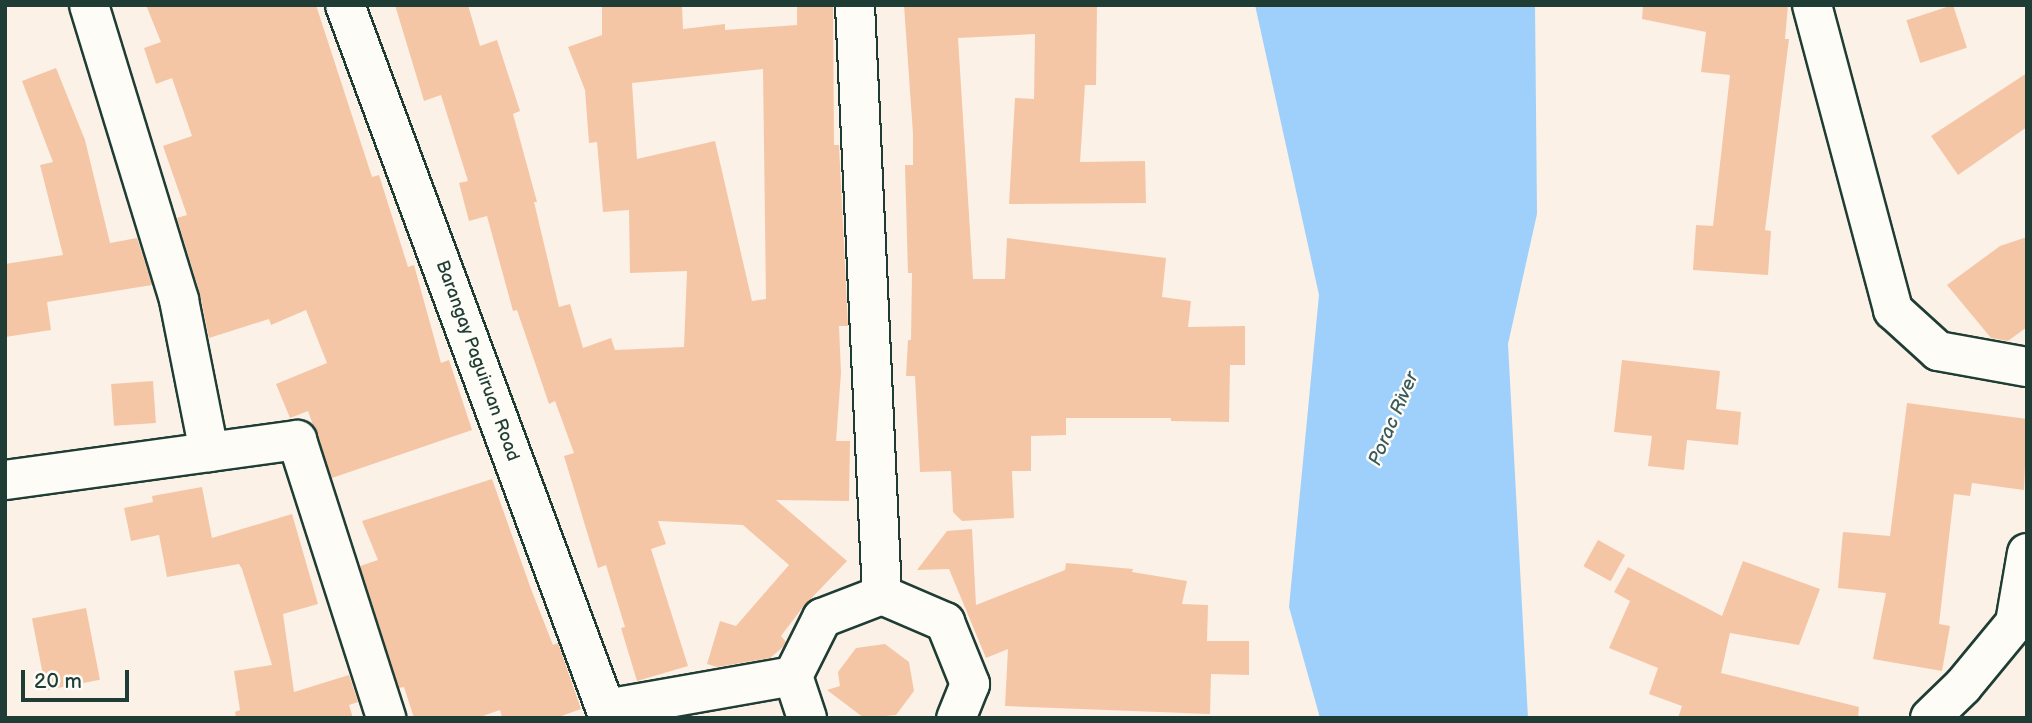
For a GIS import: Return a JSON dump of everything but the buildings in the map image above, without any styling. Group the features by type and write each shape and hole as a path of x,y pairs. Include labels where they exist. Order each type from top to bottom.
{"street":[{"path":"89,5 179,300 209,452"},
{"name":"Barangay Paguiruan Road","path":"345,5 608,713"},
{"path":"855,5 882,596"},
{"path":"1812,5 1893,310 1938,351 2027,367"},
{"path":"5,480 297,440 386,718"},
{"path":"1930,718 1964,686 2014,623 2027,552"},
{"path":"807,718 793,676 822,618 882,596 944,622 970,684 956,718"},
{"path":"608,713 793,676"}],"water":[{"name":"Porac River","path":"1255,5 1535,5 1537,214 1508,344 1528,718 1320,718 1289,607 1319,295"}]}
